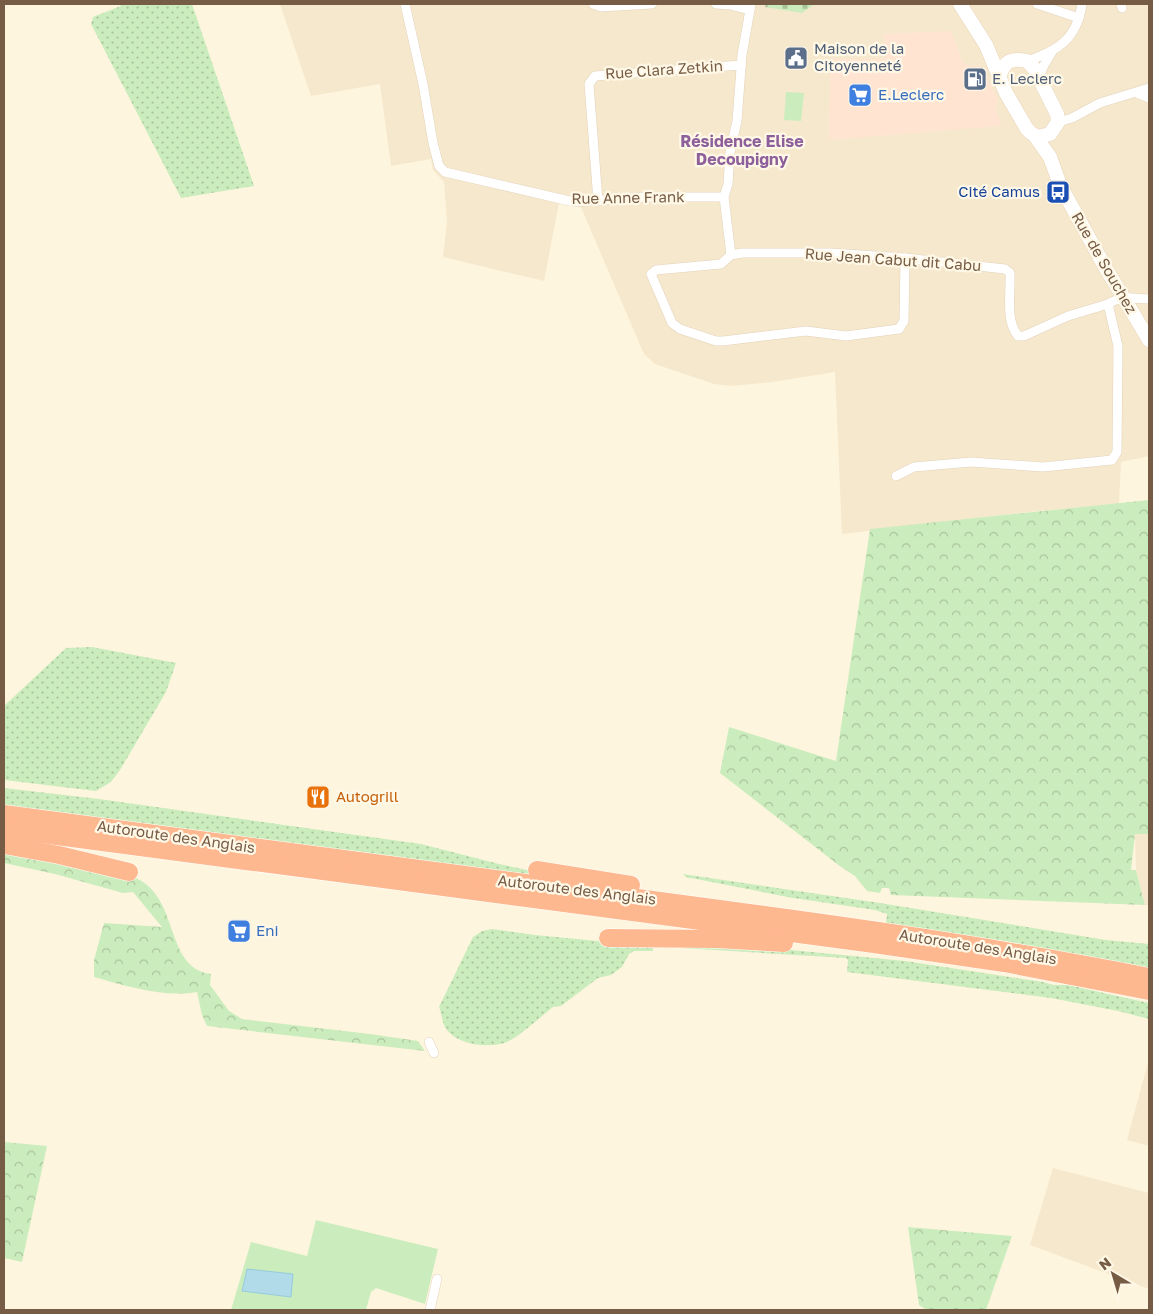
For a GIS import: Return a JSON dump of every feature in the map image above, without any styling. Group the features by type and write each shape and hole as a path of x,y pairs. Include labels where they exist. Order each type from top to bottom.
{"highway":[{"name":"Autoroute des Anglais","path":"4,814 750,913 1066,960 1149,977"},
{"name":"Autoroute des Anglais","path":"4,829 874,944 1049,971 1149,991"},
{"path":"4,845 59,855 129,872"},
{"path":"537,870 637,886 719,904 750,913"},
{"path":"608,938 753,941 818,945 923,958 948,956"}],"main road":[{"path":"960,4 986,46 1000,75"},
{"path":"986,46 1012,60 1027,62 1034,68 1057,114 1056,126 1042,137 1035,136"},
{"path":"1000,75 1003,67 1012,60"},
{"name":"Rue de Souchez","path":"1000,75 1006,92 1028,129 1050,157 1060,185 1105,267 1149,340"},
{"name":"Rue de Souchez","path":"1050,157 1056,126"}],"street":[{"name":"Rue Anne Frank","path":"405,4 423,84 433,143 439,166 446,172 574,202 646,197 724,197"},
{"path":"593,4 601,7 652,4"},
{"path":"716,4 750,7 745,28 736,128 731,146 728,184 724,197 731,255 721,264 656,270 651,274 672,323 680,328 716,341 806,331 846,336 899,329 904,321 905,258"},
{"path":"1037,4 1078,18"},
{"path":"1039,78 1044,64 1052,52 1071,34 1082,4"},
{"path":"1027,62 1052,52"},
{"name":"Rue Clara Zetkin","path":"598,201 589,84 595,76 741,65"},
{"path":"1056,126 1100,102 1137,93 1149,88"},
{"path":"1137,93 1149,98"},
{"name":"Rue Jean Cabut dit Cabu","path":"731,255 742,253 831,253 905,258 1005,269 1010,272 1011,317 1013,330 1018,336 1024,336 1068,316 1108,304"},
{"path":"896,476 914,467 971,462 1043,467 1112,460 1117,452 1118,346 1108,304 1118,298 1149,299"},
{"path":"429,1042 434,1053"},
{"path":"430,1310 437,1279"}],"shaded area":[{"path":"280,4 1149,4 1149,456 1121,462 1119,504 1038,511 842,534 835,372 732,386 714,384 655,364 644,354 580,205 559,203 544,281 443,257 447,222 444,182 433,170 431,159 391,166 380,84 311,96"},
{"path":"951,31 962,61 969,66 980,65 998,99 996,107 1001,126 829,140 830,59 886,59 884,34"},
{"path":"1135,834 1149,834 1149,905 1145,905 1136,870"},
{"path":"1149,1059 1149,1146 1127,1140"},
{"path":"1053,1168 1149,1193 1149,1289 1030,1245"}],"green space":[{"path":"120,4 192,4 254,186 181,198 91,24 93,17 121,6"},
{"path":"766,4 815,4 802,13 765,7"},
{"path":"786,92 804,93 801,121 784,120"},
{"path":"1149,500 1149,834 1135,834 1131,870 1136,870 1145,905 891,895 889,888 882,888 880,893 867,891 855,876 720,773 729,727 836,761 870,529"},
{"path":"92,647 176,663 166,692 120,770 111,782 96,791 4,780 4,706 66,648"},
{"path":"4,788 99,799 421,844 499,864 561,877 560,882 4,806"},
{"path":"4,851 128,875 145,884 157,896 177,944 185,958 195,968 211,974 210,985 229,1011 242,1019 418,1041 425,1051 207,1026 202,1015 197,992 158,992 94,977 94,960 104,923 162,927 133,892 123,893 55,874 4,863"},
{"path":"683,874 880,903 1106,940 1149,944 1149,969 1009,942 886,923 887,914 875,910 793,898 686,877"},
{"path":"492,929 608,942 737,945 905,961 1054,985 1068,985 1149,1003 1149,1019 1051,998 847,972 848,960 846,958 653,948 653,951 634,951 629,954 622,967 611,975 598,978 561,1006 553,1007 511,1040 491,1045 474,1044 458,1039 446,1029 439,1007 473,937 482,931"},
{"path":"4,1142 47,1146 22,1262 4,1258"},
{"path":"316,1220 438,1249 425,1304 376,1288 371,1292 366,1310 231,1310 251,1242 307,1256"},
{"path":"908,1227 1012,1236 986,1310 927,1310 919,1305"}],"water":[{"path":"247,1269 293,1274 291,1297 242,1291"}],"place":[{"name":"Maison de la Citoyenneté","path":"796,58"},
{"name":"E. Leclerc","path":"975,79"},
{"name":"E.Leclerc","path":"860,95"},
{"name":"Cité Camus","path":"1058,192"},
{"name":"Autogrill","path":"318,797"},
{"name":"Eni","path":"239,931"}],"district":[{"name":"Résidence Elise Decoupigny","path":"742,150"}]}
